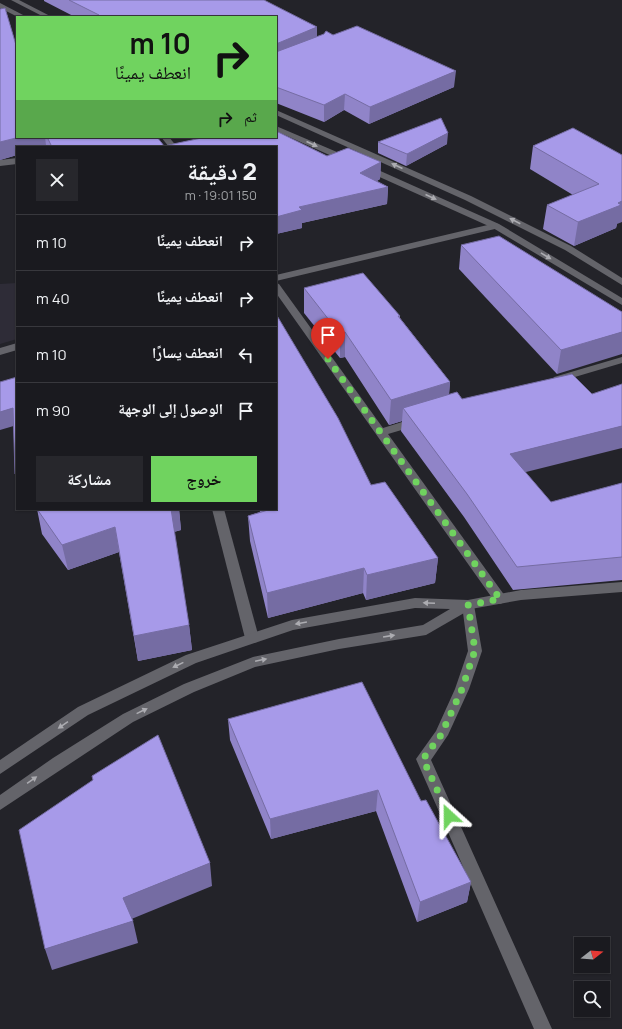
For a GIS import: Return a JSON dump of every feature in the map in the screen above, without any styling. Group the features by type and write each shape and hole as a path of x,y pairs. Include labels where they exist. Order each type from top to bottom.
{"street":[{"path":"14,0 46,16"},
{"path":"0,6 22,16"},
{"path":"277,112 468,198 568,248 622,282"},
{"path":"277,128 496,226 622,302"},
{"path":"166,138 172,146"},
{"path":"0,163 16,161"},
{"path":"277,278 496,226"},
{"path":"277,287 500,599"},
{"path":"0,352 16,346"},
{"path":"547,383 622,360"},
{"path":"381,432 426,419"},
{"path":"218,510 252,638"},
{"path":"0,768 83,711 191,659 292,625 415,603 468,605 521,595 622,587"},
{"path":"0,803 58,762 128,718 189,688 254,662 339,644 426,630 468,605"},
{"path":"468,605 475,650 462,689 441,735 423,759 543,1029"}],"shaded area":[{"path":"16,283 16,339 0,344 0,284"}],"building":[{"path":"69,0 264,0 317,27 277,44 277,16 96,16 99,15"},
{"path":"5,8 16,45 16,138 0,142 0,9"},
{"path":"357,26 456,71 370,107 345,94 324,105 277,87 277,52 324,34 326,31 333,35"},
{"path":"441,118 448,133 407,154 378,142"},
{"path":"573,128 622,155 622,201 618,203 621,205 578,222 547,205 599,184 533,146"},
{"path":"277,131 327,156 348,148 381,162 360,173 388,187 299,207 302,210 277,217 277,146 164,146 201,138 277,138"},
{"path":"48,138 158,138 164,146 52,146"},
{"path":"499,236 622,312 622,332 561,350 461,245"},
{"path":"363,273 400,316 398,316 450,382 391,400 345,332 340,334 304,288"},
{"path":"277,316 338,418 371,485 385,482 438,558 367,575 364,568 267,593 248,516 268,510 277,510"},
{"path":"572,374 592,394 622,384 622,426 510,454 551,502 622,483 622,557 517,567 467,494 403,408 457,392 462,399"},
{"path":"16,377 15,474 13,408 0,412 0,382"},
{"path":"38,510 171,510 189,625 134,636 115,527 62,545"},
{"path":"362,682 421,801 426,800 471,882 420,902 378,790 270,819 228,719"},
{"path":"158,735 210,863 123,898 133,921 45,949 19,830 93,780 92,776"}],"route":[{"path":"328,359 500,599 468,605 475,650 462,689 441,735 423,759 449,816"}]}
